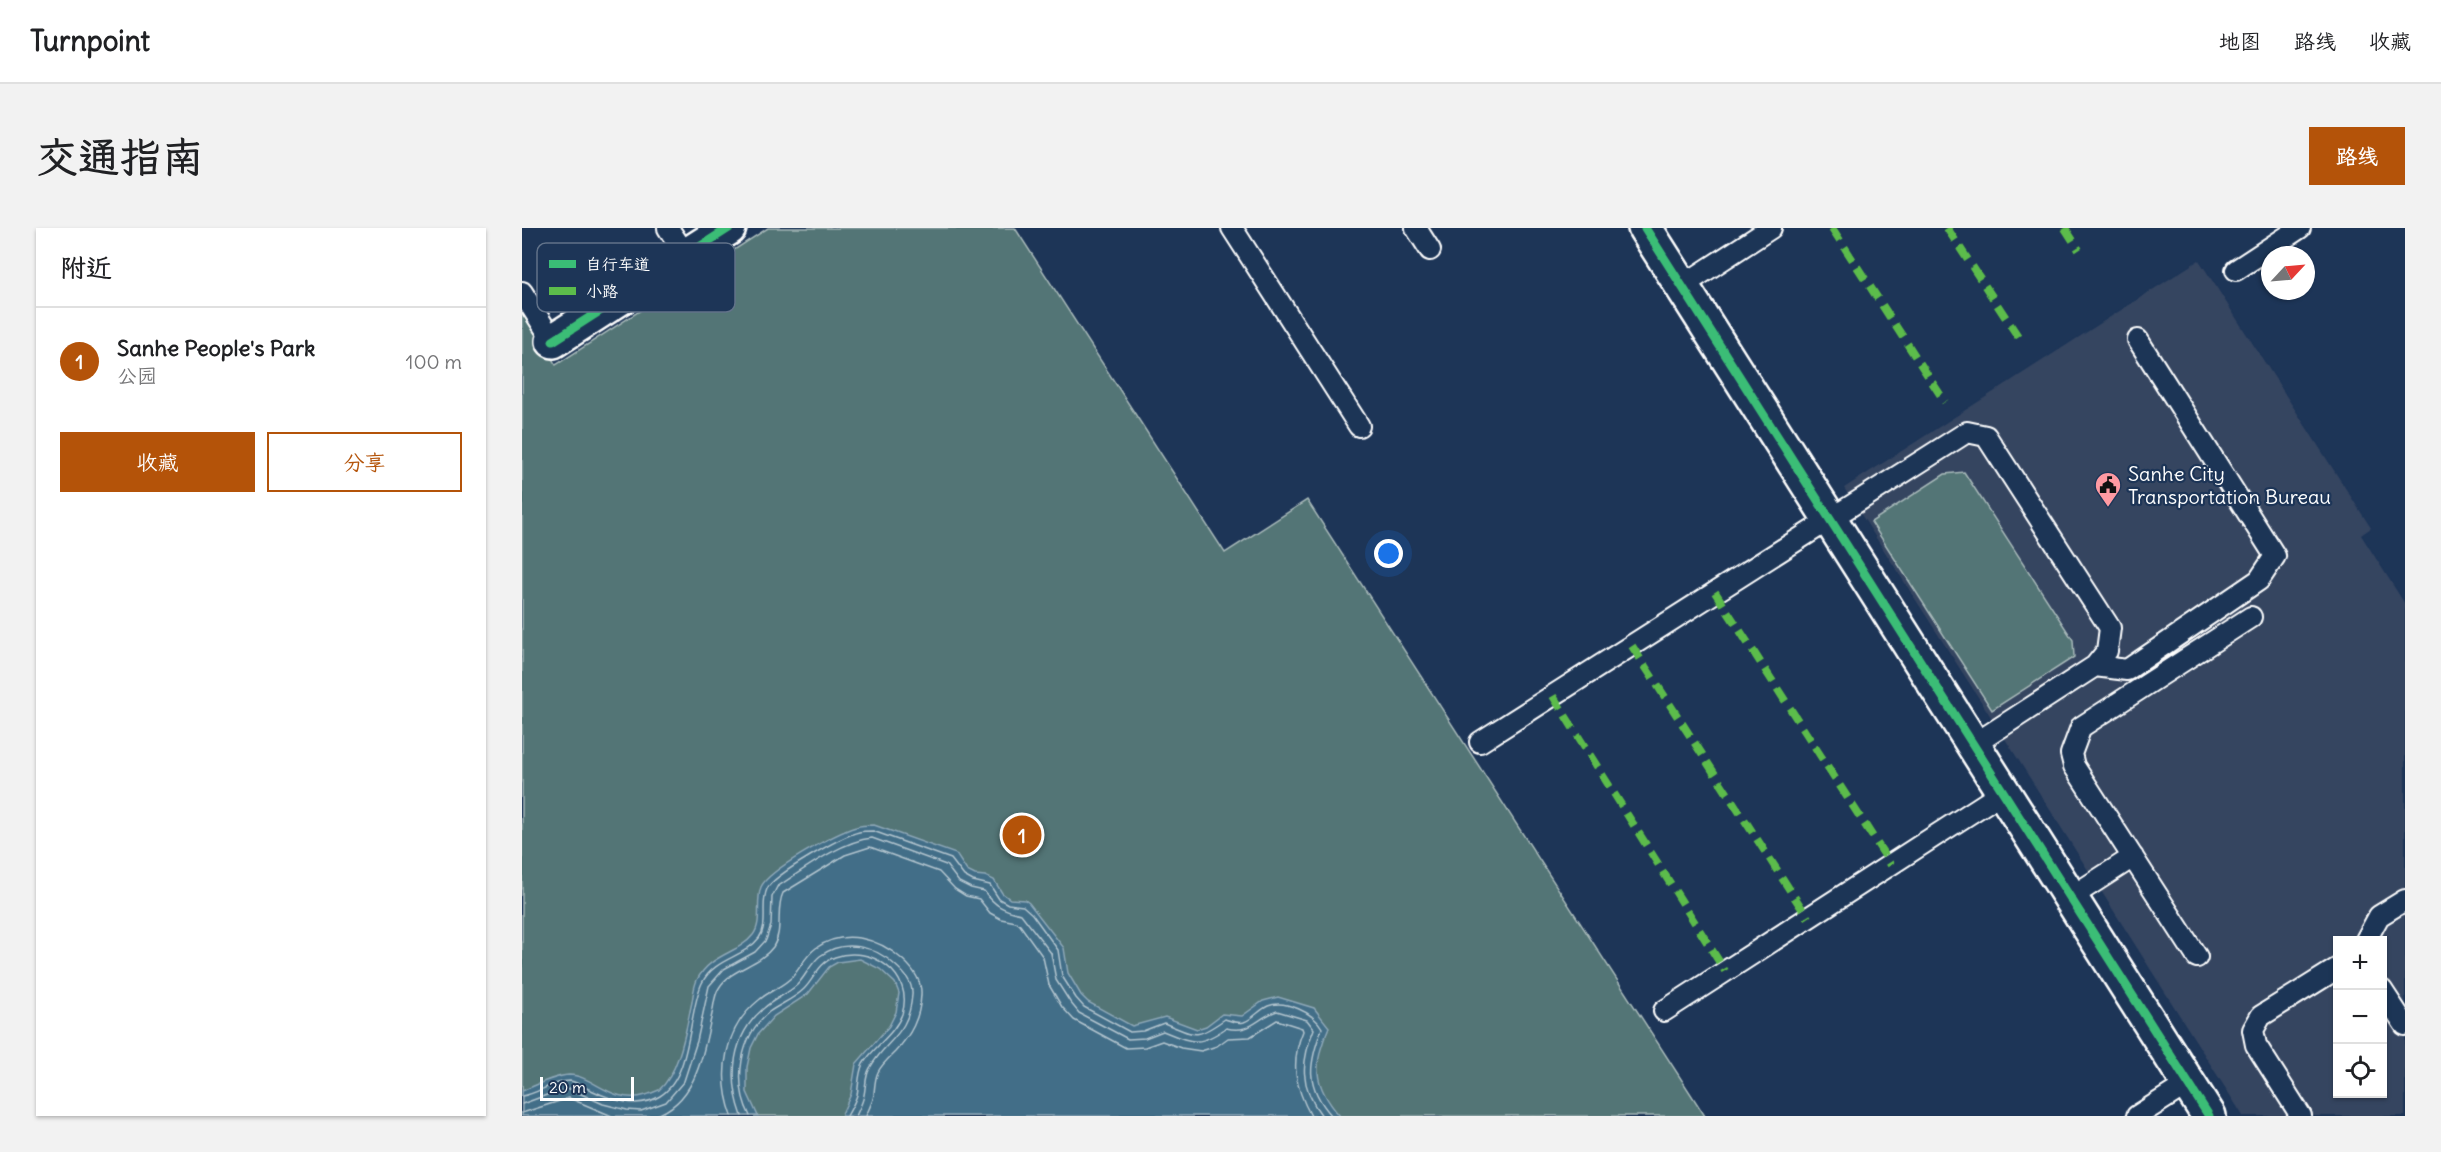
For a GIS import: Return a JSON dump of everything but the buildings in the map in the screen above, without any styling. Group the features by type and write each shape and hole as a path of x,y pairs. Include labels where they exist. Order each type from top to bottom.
{"street":[{"path":"705,243 729,228"},
{"path":"1645,228 2210,1116"},
{"path":"553,341 598,312"}],"lane":[{"path":"669,228 678,243"},
{"path":"1232,228 1359,426"},
{"path":"1416,228 1430,250"},
{"path":"1682,286 1771,228"},
{"path":"2236,270 2300,228"},
{"path":"522,292 553,341"},
{"path":"2095,666 2127,670 2259,579 2275,556 2138,340"},
{"path":"1480,742 1967,432 1986,436 2110,627 2107,651 2095,666 1973,745"},
{"path":"2198,957 2074,766 2071,754 2081,727 2251,618"},
{"path":"1664,1011 2003,792"},
{"path":"2071,897 2133,857"},
{"path":"2368,936 2379,916 2405,900"},
{"path":"2301,1116 2256,1045 2253,1030 2261,1016 2333,971"},
{"path":"2387,998 2405,1025"},
{"path":"2137,1116 2189,1083"}],"shaded area":[{"path":"2199,260 2371,528 2361,535 2405,604 2405,1116 2243,1116 1844,488"}],"green space":[{"path":"768,228 1015,228 1225,553 1307,500 1705,1116 522,1116 522,313 556,365 638,312 735,312 735,249"},
{"path":"1964,472 2073,640 2074,657 1992,710 1871,522 1945,474"}],"water":[{"path":"874,825 956,854 967,871 994,880 1002,893 1010,899 1025,900 1029,903 1064,948 1068,973 1081,995 1088,1002 1132,1026 1165,1017 1197,1029 1206,1026 1222,1014 1242,1016 1263,1001 1278,997 1314,1008 1329,1027 1318,1063 1320,1083 1324,1094 1340,1116 841,1116 851,1094 856,1064 889,1026 896,1012 899,993 895,983 880,969 860,959 838,962 829,967 808,994 774,1016 758,1034 751,1048 747,1067 747,1092 758,1116 522,1116 522,1091 563,1076 578,1076 623,1097 646,1095 659,1090 677,1061 697,980 710,964 740,946 753,935 758,924 759,893 766,880 789,862 834,837 858,826"}],"marked path":[{"path":"1832,228 1945,402"},
{"path":"1947,228 2021,341"},
{"path":"2065,228 2079,250"},
{"path":"1715,592 1891,865"},
{"path":"1632,646 1808,918"},
{"path":"1553,696 1725,971"}],"cycle path":[{"path":"706,243 729,228"},
{"path":"1645,228 2209,1116"},
{"path":"553,341 598,312"}],"place":[{"name":"Sanhe City Transportation Bureau","path":"2108,508"},
{"name":"Sanhe People's Park","path":"1022,835"}]}
